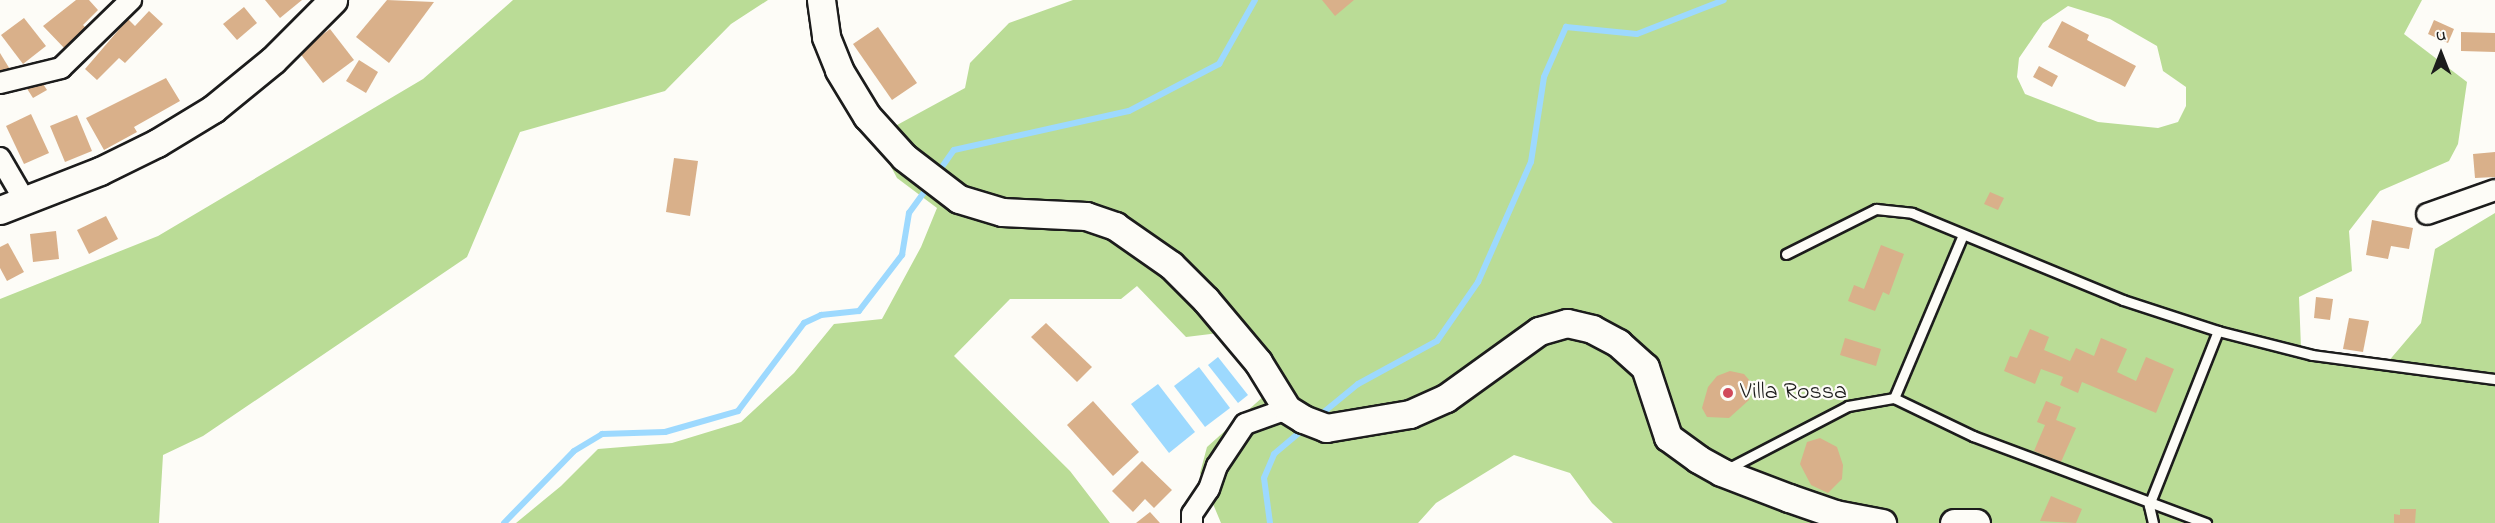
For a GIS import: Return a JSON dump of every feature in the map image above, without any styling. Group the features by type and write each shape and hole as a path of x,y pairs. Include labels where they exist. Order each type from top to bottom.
{"street":[{"path":"0,83 61,68 131,0"},
{"path":"0,158 12,205 157,143 213,109 273,60 333,0"},
{"path":"821,0 826,37 839,70 867,116 904,157 959,199 1002,212 1086,216 1115,226 1171,265 1206,300 1305,419"},
{"path":"2427,214 2495,190"},
{"path":"1192,523 1192,514 1209,489 1217,466 1245,424 1305,419 1370,424 1419,410 1446,398 1539,331 1567,323 1592,328 1618,343 1645,367 1668,437 1721,472 1835,514 1882,523"},
{"path":"1954,523 1976,523"}],"lane":[{"path":"1786,254 1876,209 1912,213 2123,300 2218,331 2312,355 2495,379"},
{"path":"1894,398 1963,235"},
{"path":"2153,523 2149,505 2218,331"},
{"path":"1721,472 1848,405 1894,398 1974,436 2149,505 2206,523"}],"green space":[{"path":"513,0 768,0 731,24 665,91 520,132 467,257 203,436 163,455 159,523 0,523 0,299 158,236 423,79"},
{"path":"1073,0 2422,0 2404,34 2467,82 2458,144 2449,161 2380,191 2349,231 2352,271 2299,297 2301,348 2387,363 2421,323 2435,249 2495,213 2495,523 1613,523 1592,503 1570,473 1514,455 1436,503 1418,523 1221,523 1200,473 1207,447 1265,395 1227,332 1186,337 1137,286 1121,299 1010,299 954,356 1070,471 1110,523 516,523 561,486 598,449 672,443 741,422 794,373 834,324 882,319 921,247 937,208 897,178 875,137 965,88 970,63 1009,23","holes":["2068,6 2110,19 2157,46 2163,71 2186,87 2186,106 2178,122 2158,128 2098,122 2025,94 2017,77 2019,58 2043,23"]}],"water":[{"path":"1218,357 1248,395 1238,403 1208,365"},
{"path":"1199,367 1230,408 1205,427 1174,386"},
{"path":"1158,384 1195,432 1169,453 1131,404"}],"building":[{"path":"76,0 89,0 98,10 83,25 89,31 67,51 43,26"},
{"path":"265,0 302,0 280,18"},
{"path":"387,0 434,2 389,63 356,37"},
{"path":"1322,0 1354,0 1335,16"},
{"path":"244,7 257,23 237,40 223,24"},
{"path":"149,11 163,24 125,63 119,58 97,80 85,69 128,19 135,26"},
{"path":"24,18 46,46 23,64 1,35"},
{"path":"2434,20 2454,29 2448,43 2428,34"},
{"path":"2062,21 2089,35 2087,40 2136,66 2125,87 2048,47"},
{"path":"878,27 917,83 892,100 853,44"},
{"path":"330,29 354,60 323,83 299,52"},
{"path":"2461,32 2495,33 2495,52 2461,51"},
{"path":"0,53 11,71 0,78"},
{"path":"359,60 378,72 366,93 346,81"},
{"path":"2039,66 2058,76 2052,87 2033,77"},
{"path":"38,76 47,90 33,98 24,84"},
{"path":"166,78 180,101 134,127 137,132 104,150 86,118"},
{"path":"31,114 49,153 24,164 6,126"},
{"path":"77,115 92,151 65,162 50,126"},
{"path":"2495,152 2495,177 2475,178 2473,154"},
{"path":"674,158 698,161 690,216 666,212"},
{"path":"1990,192 2004,198 1998,210 1984,204"},
{"path":"106,216 118,239 89,254 77,230"},
{"path":"2372,220 2413,228 2409,249 2391,246 2388,259 2366,255"},
{"path":"56,231 59,259 33,262 30,234"},
{"path":"8,243 24,272 7,281 0,268 0,247"},
{"path":"1881,245 1904,254 1889,295 1883,292 1875,311 1848,301 1854,285 1864,289"},
{"path":"2316,297 2333,299 2330,320 2314,318"},
{"path":"2349,318 2369,321 2363,352 2343,349"},
{"path":"1046,323 1092,367 1077,382 1031,337"},
{"path":"2030,329 2049,337 2044,350 2070,361 2076,348 2094,356 2101,338 2127,349 2117,372 2136,381 2146,357 2174,369 2156,413 2082,382 2078,393 2060,385 2063,377 2041,369 2035,384 2004,371 2010,356 2017,358"},
{"path":"1845,338 1881,349 1876,366 1840,355"},
{"path":"1730,371 1744,374 1750,381 1749,400 1729,418 1707,417 1702,408 1708,387 1717,376"},
{"path":"1093,401 1139,452 1113,476 1067,425"},
{"path":"2046,401 2061,407 2056,420 2076,428 2061,462 2034,451 2045,425 2037,422"},
{"path":"1820,438 1837,447 1843,465 1842,479 1828,493 1811,485 1800,464 1807,442"},
{"path":"1142,461 1172,490 1154,508 1145,499 1133,512 1112,491"},
{"path":"2051,496 2082,509 2076,523 2040,521"},
{"path":"2400,509 2416,509 2415,523 2394,523 2394,514 2400,515"},
{"path":"1150,512 1160,523 1136,523"}],"waterway":[{"path":"937,174 954,150 1129,111 1219,64 1255,0"},
{"path":"1319,416 1358,384 1437,341 1478,282 1531,162 1544,77 1566,27 1637,34 1724,0"},
{"path":"504,523 574,451 602,434 665,432 738,411 804,323 821,315 859,311 902,255 909,213 930,184"},
{"path":"1270,523 1264,478 1274,454 1306,427"}],"place":[{"name":"Villa Rossa","path":"1728,393"}]}
